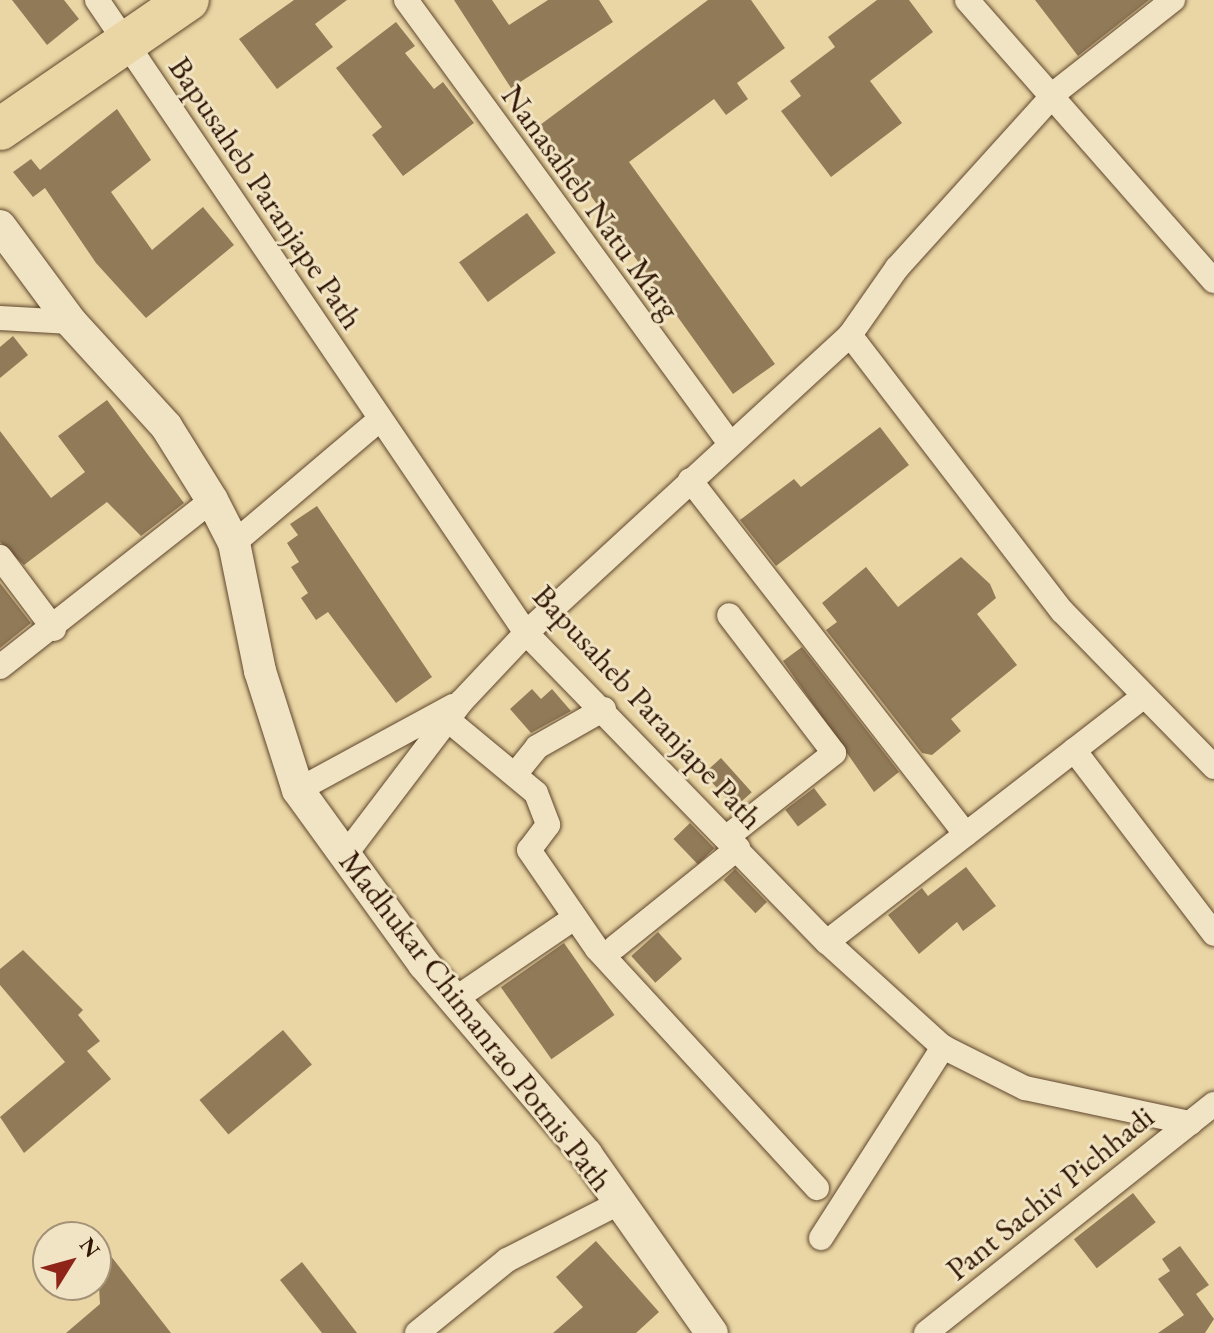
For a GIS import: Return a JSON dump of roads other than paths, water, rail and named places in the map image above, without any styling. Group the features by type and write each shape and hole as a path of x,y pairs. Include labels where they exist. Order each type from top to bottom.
{"highway":[{"path":"0,129 188,0"}],"street":[{"name":"Bapusaheb Paranjape Path","path":"97,0 526,633 604,709 827,942 943,1047 1025,1088 1190,1123"},
{"name":"Nanasaheb Natu Marg","path":"406,0 728,441"},
{"path":"967,0 1056,92 1214,281"},
{"path":"345,855 455,710 526,633 728,441 850,335 897,268 1056,92 1173,0"},
{"name":"Madhukar Chimanrao Potnis Path","path":"0,226 71,322 166,426 212,500 234,543 260,671 298,790 455,999 619,1203 712,1333"},
{"path":"0,318 71,322"},
{"path":"850,335 1062,611 1214,767"},
{"path":"234,543 380,419"},
{"path":"690,480 966,834"},
{"path":"0,667 54,629 212,500"},
{"path":"0,557 54,629"},
{"path":"615,947 834,753 729,615"},
{"path":"827,942 1143,697"},
{"path":"517,772 537,747 604,709"},
{"path":"298,790 455,710"},
{"path":"455,710 517,772 549,815 529,850 574,918 652,1014 817,1188"},
{"path":"1074,750 1214,934"},
{"path":"455,999 574,918"},
{"path":"821,1238 943,1047"},
{"name":"Pant Sachiv Pichhadi","path":"926,1333 1214,1104"},
{"path":"417,1333 507,1260 619,1203"}]}
